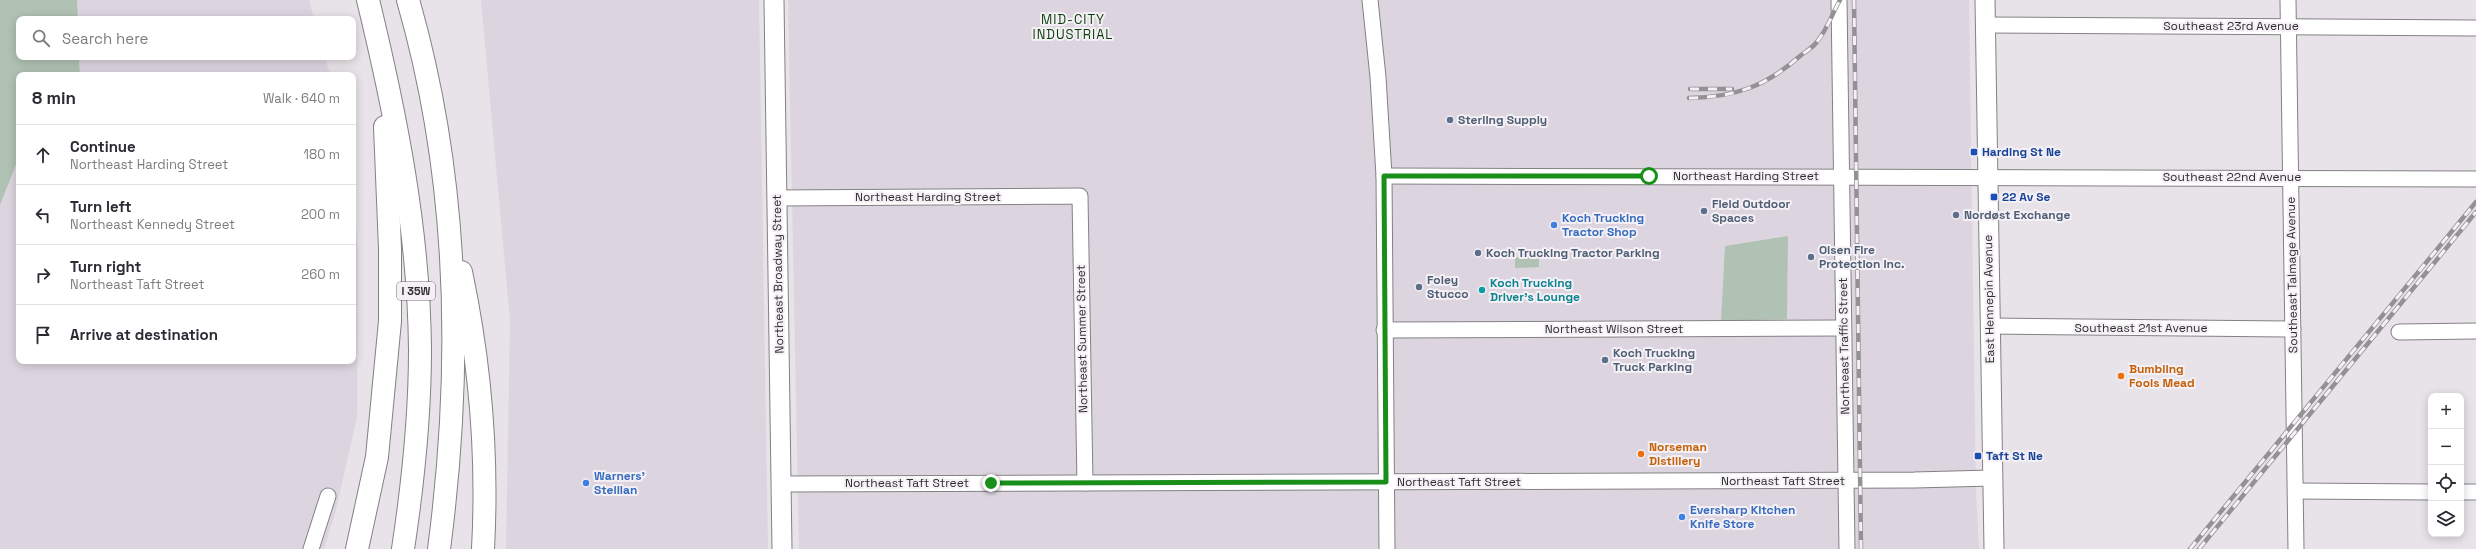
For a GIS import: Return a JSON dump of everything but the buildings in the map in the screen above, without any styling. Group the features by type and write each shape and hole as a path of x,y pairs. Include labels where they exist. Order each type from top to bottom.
{"highway":[{"name":"I 35W","path":"368,0 377,36 407,187 413,239 419,341 418,423 412,490 403,549"},
{"name":"I 35W","path":"408,0 431,100 448,212 453,334 453,410 447,486 439,549"},
{"path":"357,549 377,457 390,321 388,179 377,36"},
{"path":"448,212 472,322 481,410 486,506 483,549"}],"main road":[{"name":"Northeast Broadway Street","path":"774,0 782,549"},
{"name":"East Hennepin Avenue","path":"1985,0 1994,549"}],"street":[{"path":"1370,0 1378,84 1384,176 1384,330 1387,549"},
{"name":"Northeast Traffic Street","path":"1839,0 1846,549"},
{"name":"Southeast Talmage Avenue","path":"2288,0 2296,549"},
{"name":"Southeast 23rd Avenue","path":"1985,25 2476,28"},
{"name":"Northeast Harding Street","path":"1384,176 1987,176"},
{"name":"Southeast 22nd Avenue","path":"1987,176 2476,179"},
{"name":"Northeast Harding Street","path":"776,198 1080,196"},
{"name":"Northeast Summer Street","path":"1080,196 1085,483"},
{"name":"Southeast 21st Avenue","path":"1990,326 2293,329"},
{"name":"Northeast Wilson Street","path":"1384,330 1843,328"},
{"path":"2399,332 2476,331"},
{"name":"Northeast Taft Street","path":"781,484 1846,480 1992,478"},
{"path":"2296,491 2428,492"},
{"path":"2464,492 2476,492"},
{"path":"311,549 328,496"}],"shaded area":[{"path":"77,0 309,0 313,16 78,16"},
{"path":"481,0 759,0 768,549 506,549 510,321"},
{"path":"788,0 1969,0 1976,493 1979,549 799,549"},
{"path":"79,60 326,60 329,72 80,72"},
{"path":"16,165 16,364 356,364 356,229 358,256 357,417 335,514 324,549 0,549 0,205"}],"green space":[{"path":"0,0 77,0 78,16 16,16 16,60 79,60 80,72 16,72 16,165 0,205"},
{"path":"1788,236 1787,319 1721,321 1725,246"},
{"path":"1515,257 1539,257 1539,267 1515,268"}],"railway":[{"path":"1689,98 1706,97 1735,92 1762,83 1774,76 1816,43 1840,0"},
{"path":"1854,0 1861,549"},
{"path":"1690,89 1732,89"},
{"path":"2190,549 2476,202"},
{"path":"2199,549 2476,212"}],"place":[{"name":"Sterling Supply","path":"1450,120"},
{"name":"Harding St Ne","path":"1974,152"},
{"name":"22 Av Se","path":"1994,197"},
{"name":"Field Outdoor Spaces","path":"1704,211"},
{"name":"Nordøst Exchange","path":"1956,215"},
{"name":"Koch Trucking Tractor Shop","path":"1554,225"},
{"name":"Koch Trucking Tractor Parking","path":"1478,253"},
{"name":"Olsen Fire Protection Inc.","path":"1811,257"},
{"name":"Foley Stucco","path":"1419,287"},
{"name":"Koch Trucking Driver's Lounge","path":"1482,290"},
{"name":"Koch Trucking Truck Parking","path":"1605,360"},
{"name":"Bumbling Fools Mead","path":"2121,376"},
{"name":"Norseman Distillery","path":"1641,454"},
{"name":"Taft St Ne","path":"1978,456"},
{"name":"Warners' Stellian","path":"586,483"},
{"name":"Eversharp Kitchen Knife Store","path":"1682,517"}],"district":[{"name":"MID-CITY INDUSTRIAL","path":"1073,26"}],"route":[{"path":"991,483 1386,482 1383,227 1384,176 1649,176"}]}
